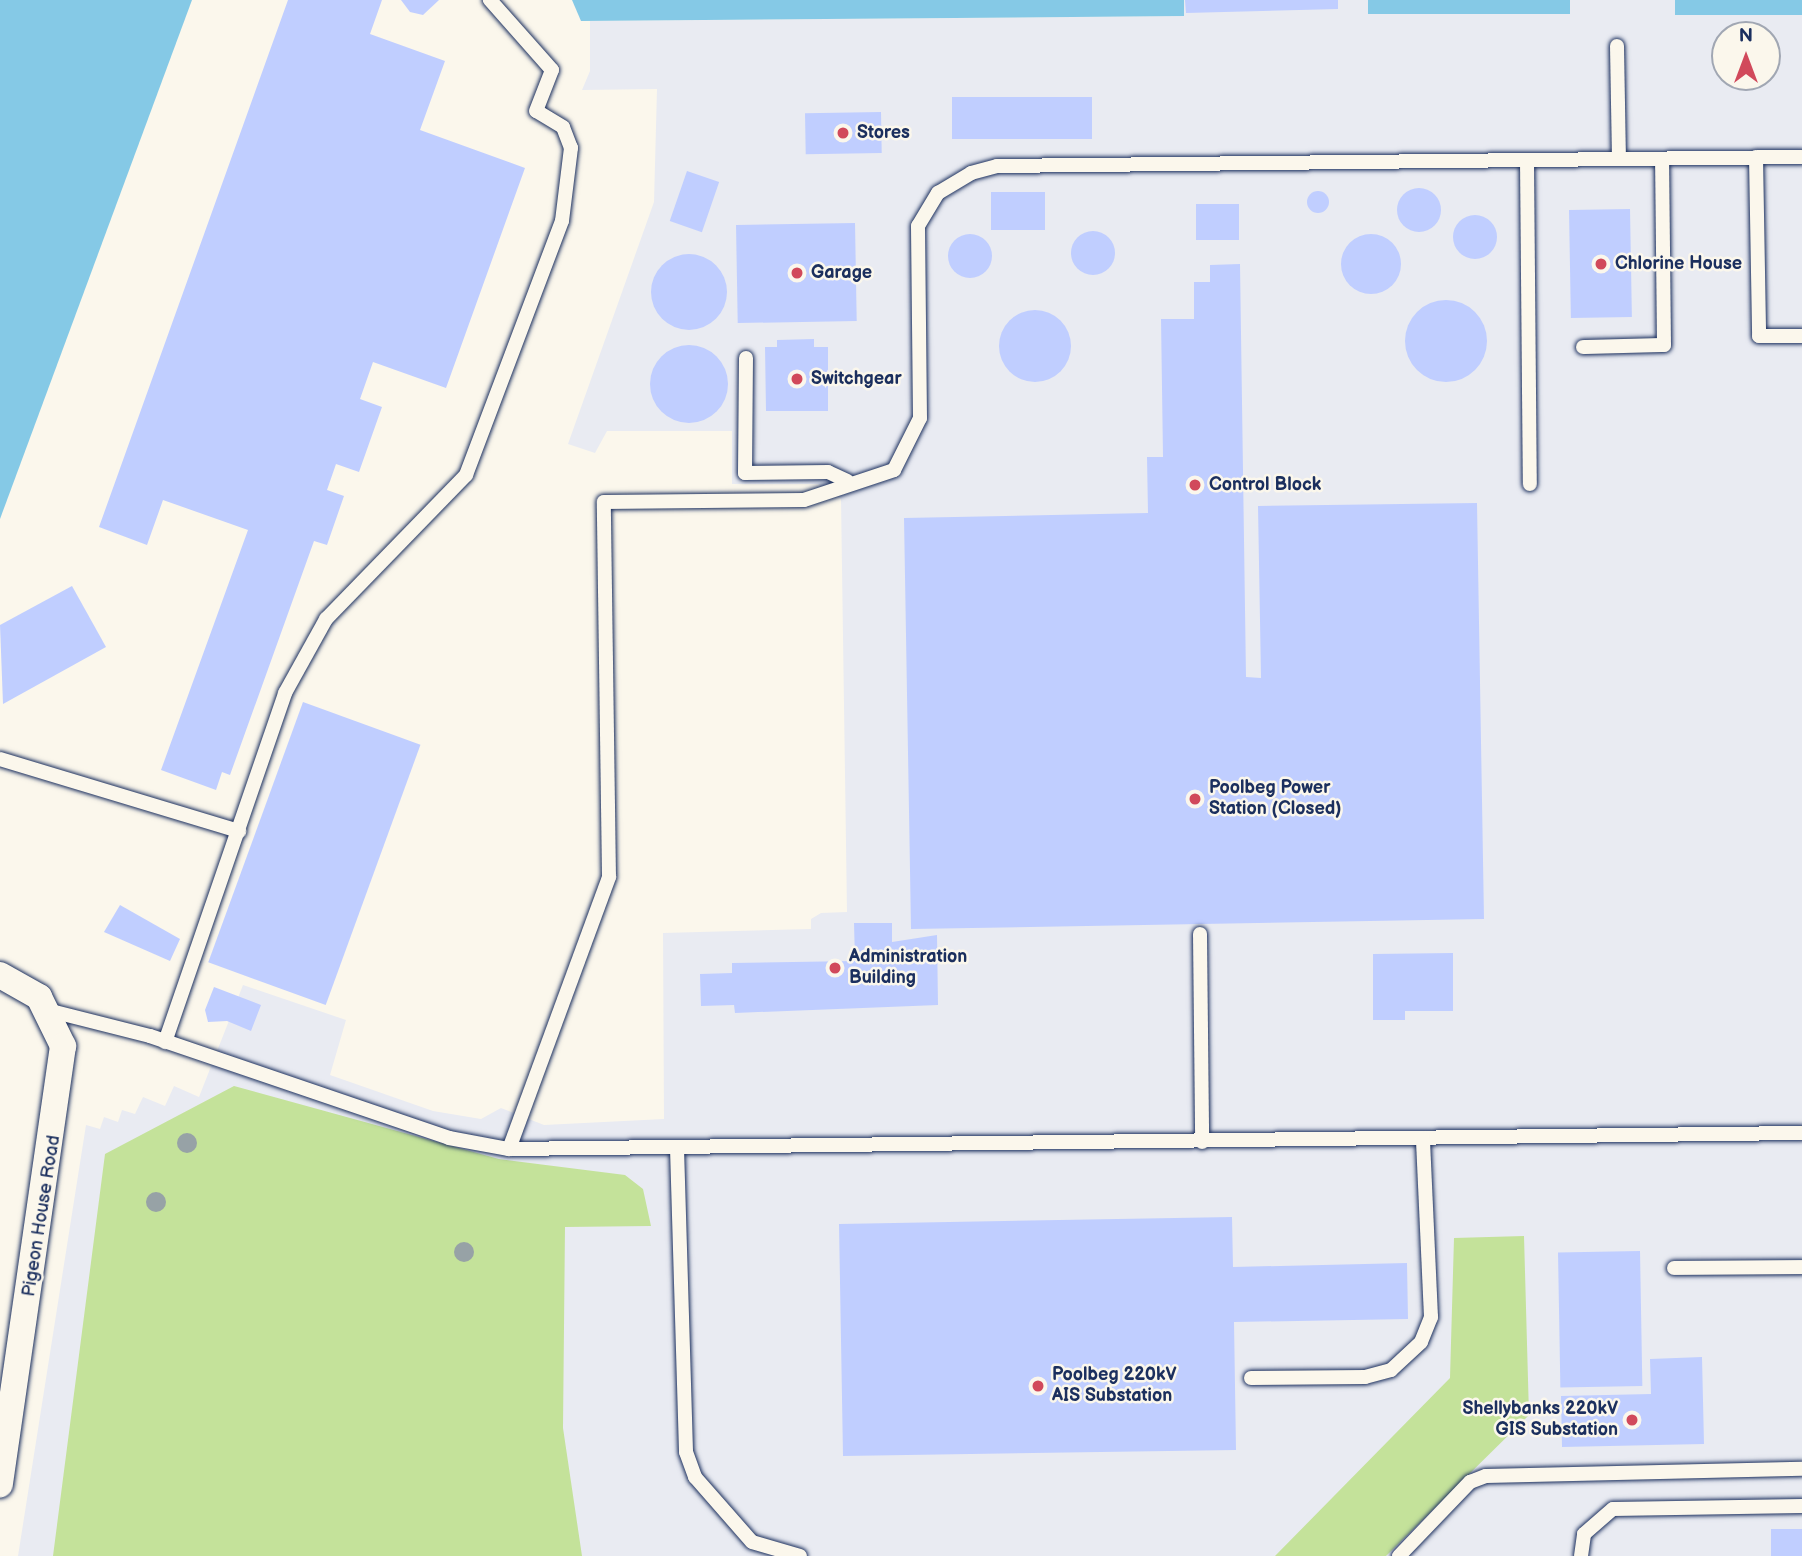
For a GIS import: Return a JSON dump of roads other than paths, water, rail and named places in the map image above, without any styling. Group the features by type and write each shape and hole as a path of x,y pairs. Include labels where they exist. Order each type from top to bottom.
{"street":[{"path":"0,975 39,997 51,1011"},
{"name":"Pigeon House Road","path":"0,1484 62,1087 63,1046 51,1011"}],"lane":[{"path":"165,1042 285,693 326,619 466,475 562,221 572,181 571,148 563,127 536,111 552,70 490,0"},
{"path":"1617,46 1619,159"},
{"path":"1756,157 1759,336 1802,336"},
{"path":"509,1149 609,877 604,502 804,500 847,481 894,470 915,435 918,226 938,193 971,173 1008,166 1802,157"},
{"path":"1583,347 1664,345 1662,159"},
{"path":"1527,161 1530,484"},
{"path":"746,358 745,472 828,472 847,481"},
{"path":"0,759 239,831"},
{"path":"1200,934 1202,1142"},
{"path":"51,1011 165,1042 340,1105 509,1149 1802,1133"},
{"path":"1251,1378 1365,1377 1391,1370 1421,1342 1431,1317 1432,1290 1423,1138"},
{"path":"677,1148 686,1452 695,1477 752,1542 800,1556"},
{"path":"1674,1268 1802,1266"},
{"path":"1399,1556 1469,1482 1486,1476 1802,1469"},
{"path":"1581,1556 1584,1534 1613,1509 1802,1506"}],"water":[{"path":"0,0 192,0 0,519"},
{"path":"572,0 1184,0 1184,16 581,21"},
{"path":"1368,0 1570,0 1570,14 1368,14"},
{"path":"1675,0 1802,0 1802,15 1675,15"}],"place":[{"name":"Stores","path":"843,133"},
{"name":"Chlorine House","path":"1601,264"},
{"name":"Garage","path":"797,273"},
{"name":"Switchgear","path":"797,379"},
{"name":"Control Block","path":"1195,485"},
{"name":"Poolbeg Power Station (Closed)","path":"1195,799"},
{"name":"Administration Building","path":"835,968"},
{"name":"Poolbeg 220kV AIS Substation","path":"1038,1386"},
{"name":"Shellybanks 220kV GIS Substation","path":"1632,1420"}]}
